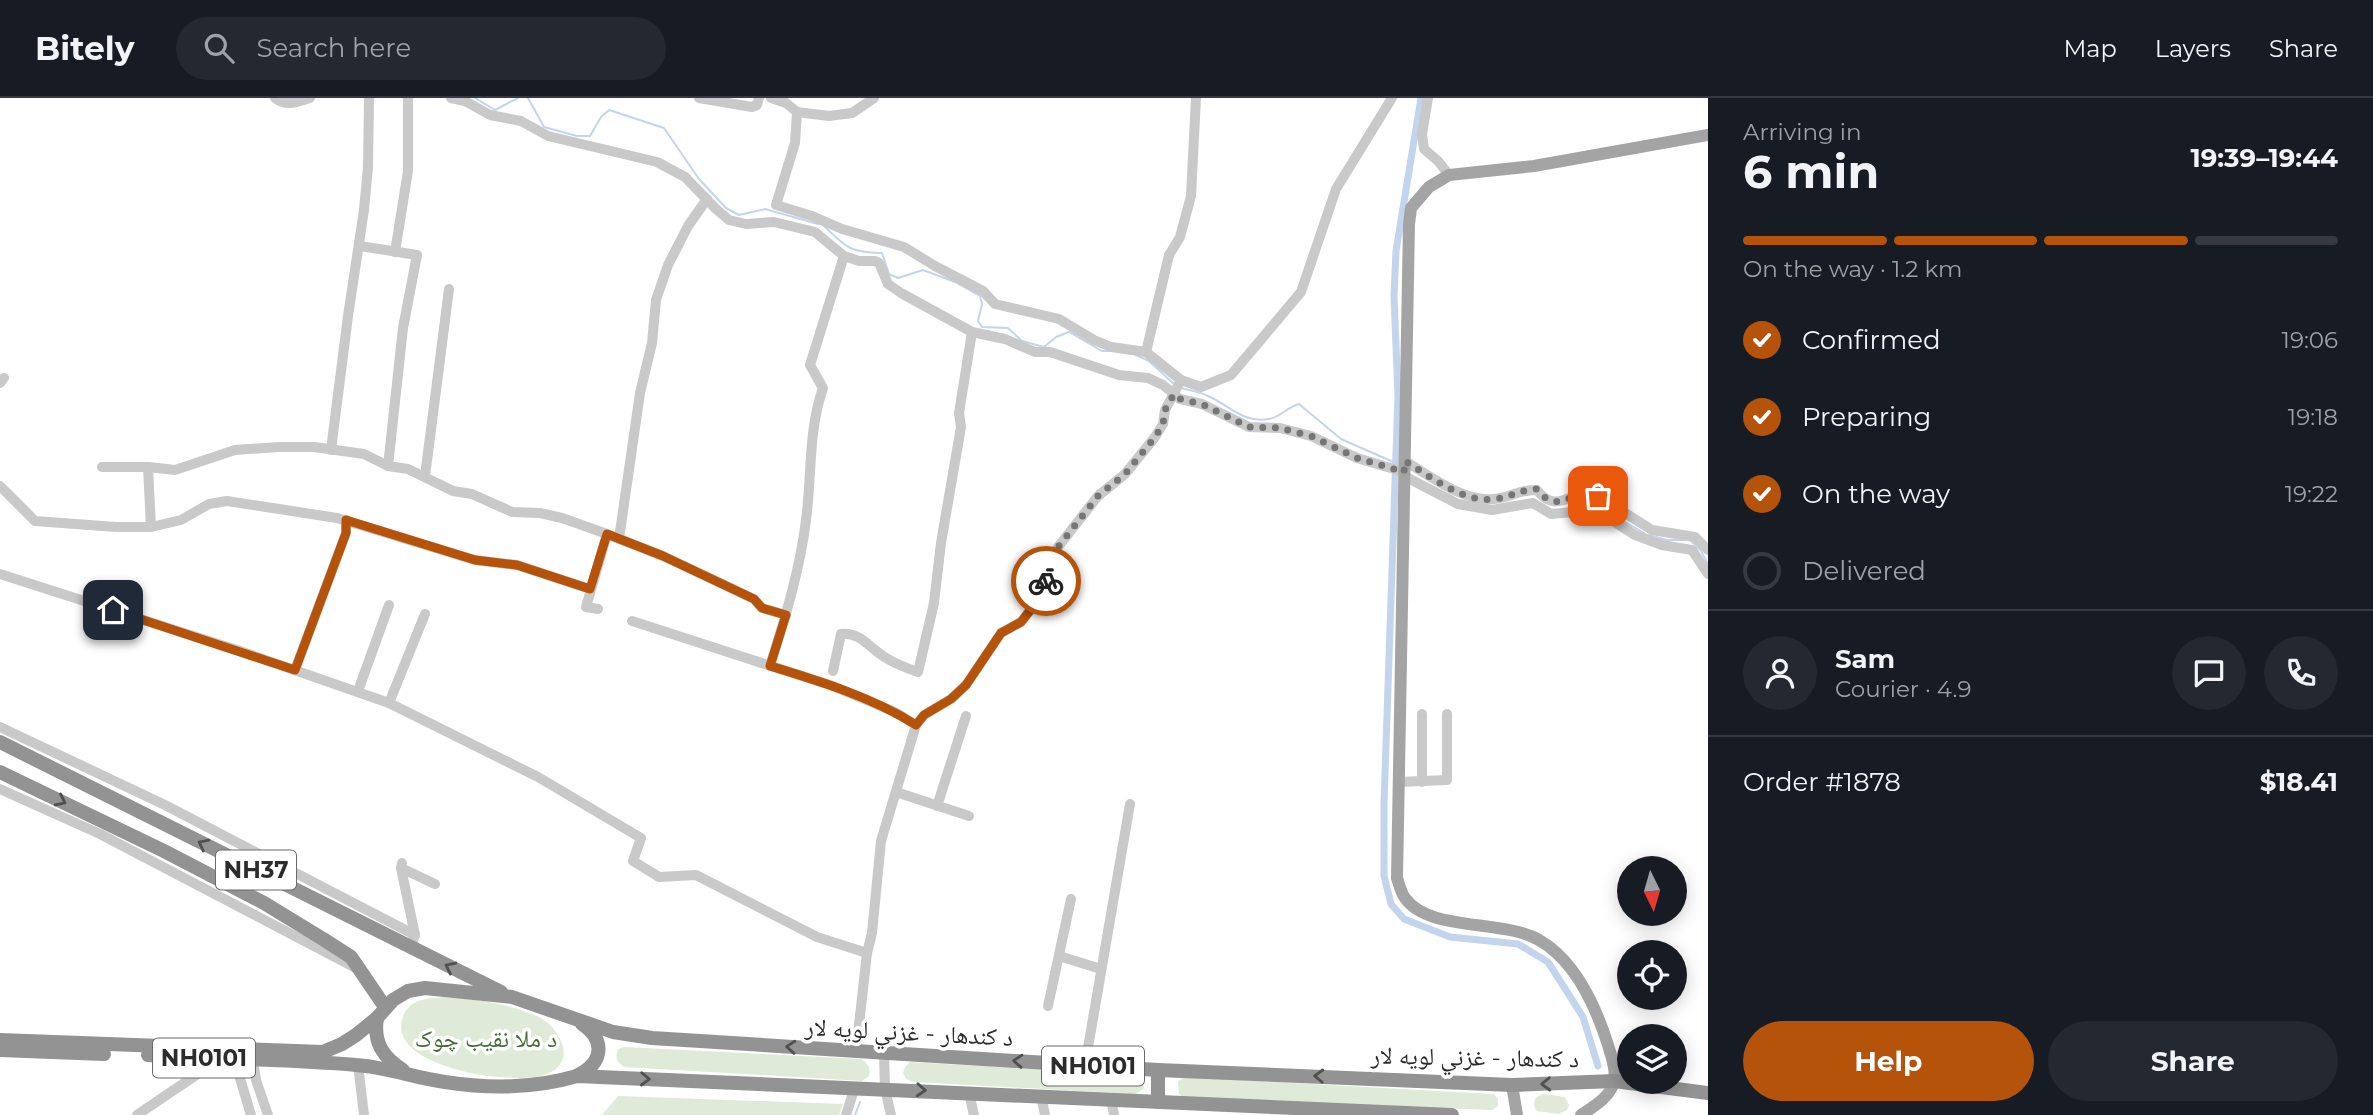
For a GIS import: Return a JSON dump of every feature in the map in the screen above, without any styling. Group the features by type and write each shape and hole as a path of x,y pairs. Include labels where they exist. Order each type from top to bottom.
{"highway":[{"name":"NH37","path":"0,742 512,997"},
{"name":"NH37","path":"0,772 164,851 264,903 351,957 381,1013"},
{"name":"د کندهار - غزني لويه لار","path":"0,1040 233,1054 323,1052 342,1044 408,991 425,988 512,997 612,1032 652,1038 1158,1070 1512,1084 1614,1081 1708,1094"},
{"name":"د کندهار - غزني لويه لار","path":"381,1013 374,1032 379,1048 390,1062 408,1072"},
{"name":"NH0101","path":"574,1019 596,1038 599,1048 597,1059 589,1070 576,1076"},
{"name":"د کندهار - غزني لويه لار","path":"0,1050 213,1059 233,1054 253,1060 358,1065 408,1072 443,1082 502,1088 549,1084 576,1076 1158,1102 1202,1109 1452,1115"},
{"path":"1158,1070 1158,1102"}],"main road":[{"path":"1581,1115 1606,1096 1614,1081 1613,1061 1590,999 1566,963 1540,940 1521,932 1502,927 1458,923 1419,911 1405,898 1396,878 1406,300 1411,208 1429,187 1449,175 1534,166 1708,135"},
{"path":"1512,1084 1517,1115"}],"street":[{"path":"275,98 282,103 294,103 310,98"},
{"path":"331,450 347,317 360,246 368,167 369,98"},
{"path":"395,252 408,171 408,98"},
{"path":"451,98 465,101 490,115 521,121 548,136 657,162 685,177 729,220 746,223 774,222 815,232 844,256 879,263 888,284 972,332 1005,339 1035,352 1050,352 1118,375 1148,378 1178,388 1201,387 1231,375 1301,292 1336,189 1392,98"},
{"path":"699,98 752,107 757,105 759,98"},
{"path":"771,98 786,103 797,112 829,116 852,113 874,98"},
{"path":"1146,352 1169,255 1180,237 1191,196 1196,98"},
{"path":"1429,98 1422,134 1424,149 1449,175"},
{"path":"797,112 795,143 776,205 842,229 904,247 983,291 995,304 1059,319 1094,340 1146,352 1178,388 1180,399 1202,404 1249,427 1280,428 1311,436 1357,458 1404,469 1480,500 1497,499 1525,489 1537,489 1552,502 1564,502 1592,492 1652,530 1697,538 1708,550"},
{"path":"619,538 640,393 652,343 656,300 668,265 688,226 707,199"},
{"path":"360,246 417,255 403,328 388,466"},
{"path":"770,666 793,592 806,521 811,445 822,388 810,365 844,256"},
{"path":"425,476 449,289"},
{"path":"833,671 841,634 848,633 860,638 882,656 918,672 934,603 941,543 961,427 959,413 972,332"},
{"path":"856,1052 881,841 916,725 924,715 951,699 966,685 1001,633 1021,622 1032,608 1047,579 1058,547 1098,496 1125,474 1155,437 1163,424 1165,410 1178,388"},
{"path":"102,467 175,470 235,450 279,447 364,454 388,466 408,469 453,491 472,495 512,512 540,513 562,518 619,538 754,599 762,608 786,615"},
{"path":"148,467 151,527"},
{"path":"1404,469 1458,504 1492,510 1533,503 1551,514 1596,510 1634,535 1662,545 1692,550 1708,574"},
{"path":"0,486 35,521 151,527 181,520 209,504 227,500 346,520 475,560 517,565 589,594"},
{"path":"295,670 346,533 346,520"},
{"path":"598,609 586,607 607,534"},
{"path":"1692,550 1697,538"},
{"path":"0,574 389,703 538,778 641,838 633,861 659,877 696,875 817,937 867,953"},
{"path":"358,691 389,605"},
{"path":"389,703 425,614"},
{"path":"632,621 830,685 895,712 916,725"},
{"path":"1422,714 1422,782"},
{"path":"1399,782 1447,780 1447,714"},
{"path":"937,806 966,716"},
{"path":"0,727 175,810 415,935"},
{"path":"0,789 100,834 360,971"},
{"path":"896,792 969,816"},
{"path":"1085,1065 1130,804"},
{"path":"418,951 412,942 415,935 402,865 435,884"},
{"path":"1048,1006 1071,899"},
{"path":"1059,956 1101,969"},
{"path":"884,1053 885,1089 891,1115"},
{"path":"233,1054 251,1115"},
{"path":"137,1115 211,1065 213,1059"},
{"path":"253,1060 256,1080 268,1115"},
{"path":"358,1065 364,1115"},
{"path":"846,1115 855,1087"},
{"path":"970,1093 974,1115"},
{"path":"1041,1096 1045,1115"},
{"path":"1111,1100 1114,1115"}],"green space":[{"name":"د ملا نقيب چوک","path":"450,997 484,1001 539,1017 553,1028 562,1043 563,1059 559,1066 539,1076 498,1077 470,1073 421,1055 409,1045 402,1034 405,1012 421,1000"},
{"path":"624,1047 861,1059 868,1066 870,1073 862,1081 624,1067 616,1057 618,1049"},
{"path":"910,1062 1137,1075 1142,1078 1144,1088 1136,1094 913,1082 906,1079 903,1073"},
{"path":"1185,1077 1494,1094 1498,1099 1498,1106 1492,1110 1187,1099 1179,1094 1178,1081"},
{"path":"1544,1094 1565,1097 1569,1105 1567,1110 1559,1114 1537,1111 1534,1101"},
{"path":"618,1096 843,1104 839,1115 602,1115"}],"waterway":[{"path":"475,98 495,110 518,98"},
{"path":"528,98 544,127 577,136 590,136 601,117 609,110 664,128 699,179 726,208 739,215 765,209 818,224"},
{"path":"1421,98 1396,251 1394,296 1398,396 1384,803 1384,876 1391,904 1404,919 1450,937 1518,944 1548,962 1583,1017 1598,1066"},
{"path":"823,225 855,250 882,253 889,274 898,278 923,270 955,282 980,296 982,304 978,321 982,327 1008,328 1022,341 1044,347 1056,337 1069,332 1102,351 1111,351"},
{"path":"1136,355 1149,361 1173,383"},
{"path":"1181,388 1205,395 1252,419 1273,418 1299,404 1341,439 1398,464"},
{"path":"1568,508 1584,498 1599,506"},
{"path":"1603,509 1644,533"},
{"path":"1649,535 1667,540 1685,540"},
{"path":"1690,540 1701,551 1708,564"},
{"path":"855,1115 860,1102"}],"way so far":[{"path":"1046,581 1058,547 1098,496 1125,474 1155,437 1174,394 1180,399 1202,404 1249,427 1280,428 1311,436 1357,458 1404,472 1405,461 1454,490 1480,500 1497,499 1525,489 1537,489 1552,502 1564,502 1583,493 1592,492 1598,496"}],"route":[{"path":"113,610 295,670 346,533 346,520 475,560 517,565 590,589 607,534 663,556 754,599 762,608 786,615 770,666 830,685 895,712 916,725 924,715 951,699 966,685 1001,633 1021,622 1032,608 1046,581"}]}
